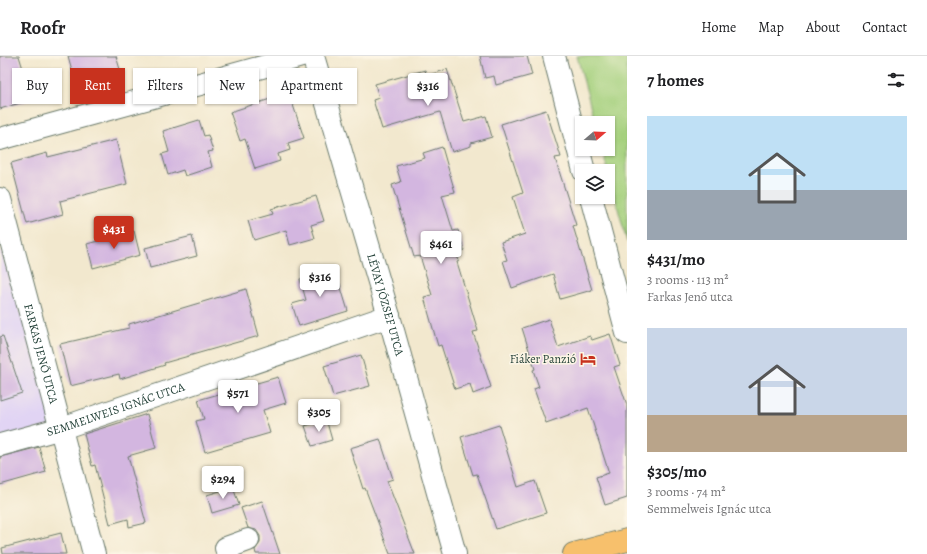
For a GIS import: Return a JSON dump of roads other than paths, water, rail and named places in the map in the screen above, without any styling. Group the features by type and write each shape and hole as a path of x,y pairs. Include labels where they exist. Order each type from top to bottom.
{"main road":[{"path":"574,554 627,540"}],"street":[{"path":"0,139 302,56"},
{"name":"LÉVAY JÓZSEF UTCA","path":"313,56 455,554"},
{"path":"554,56 582,164"},
{"name":"FARKAS JENŐ UTCA","path":"0,199 62,428 94,554"},
{"path":"593,204 627,333"},
{"name":"SEMMELWEIS IGNÁC UTCA","path":"0,445 62,428 388,316"},
{"path":"228,554 226,548 248,540"}],"place":[{"name":"Fiáker Panzió","path":"588,359"}]}
